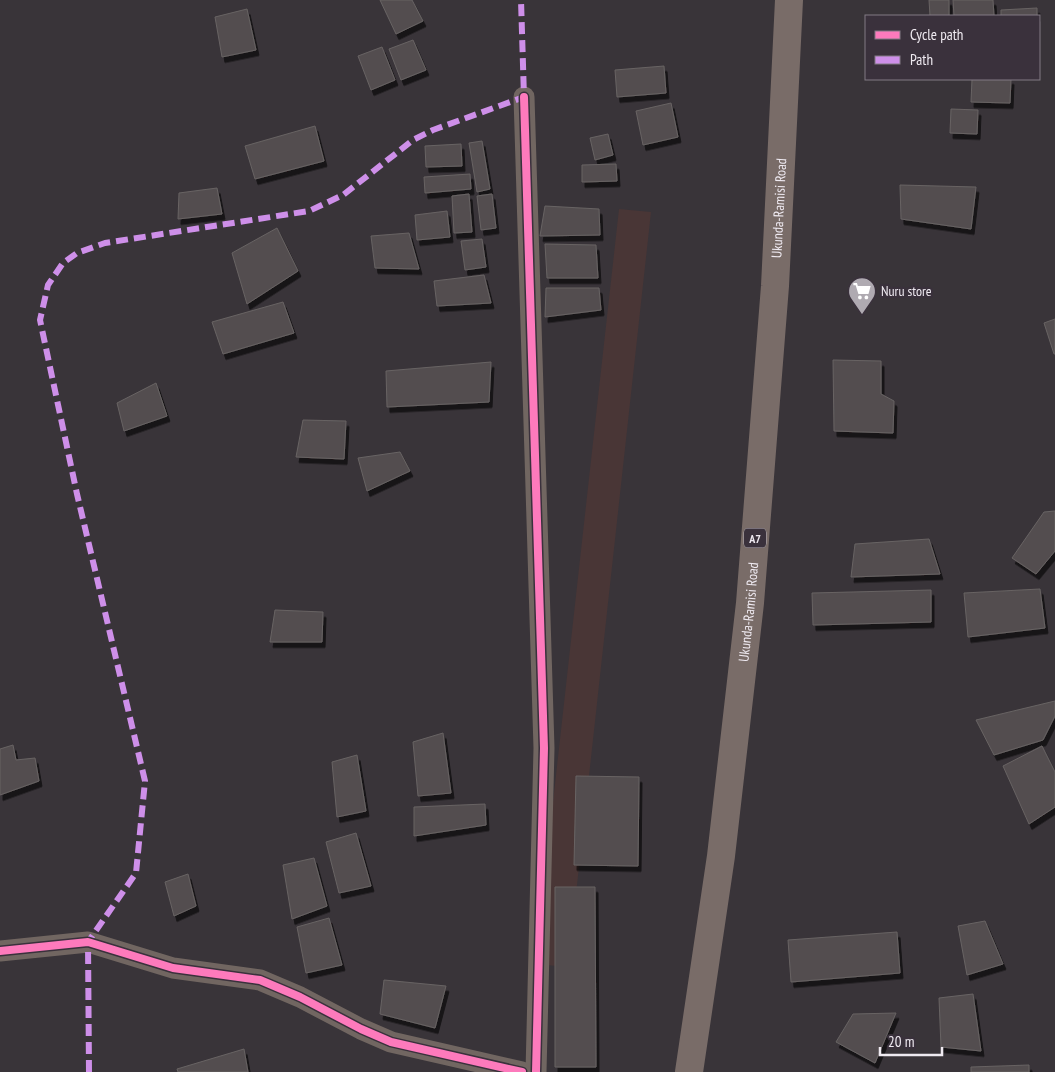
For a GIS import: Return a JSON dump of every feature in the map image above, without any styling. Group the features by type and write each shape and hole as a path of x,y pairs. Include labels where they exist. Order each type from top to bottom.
{"highway":[{"name":"Ukunda-Ramisi Road","path":"689,1072 721,856 750,603 775,286 789,0"}],"street":[{"path":"524,97 544,748 536,1072"},
{"path":"0,952 88,942 174,968 260,980 300,997 361,1029 391,1042 522,1072"}],"shaded area":[{"path":"619,209 651,212 568,967 535,964"}],"building":[{"path":"380,0 412,0 423,21 396,34"},
{"path":"929,0 949,0 949,15 930,15"},
{"path":"953,0 993,0 994,15 954,15"},
{"path":"1037,8 1037,15 1001,15 1001,10"},
{"path":"247,9 256,50 222,57 215,17"},
{"path":"413,40 426,70 401,80 389,49"},
{"path":"382,47 395,80 371,90 358,56"},
{"path":"664,66 666,93 617,97 615,70"},
{"path":"972,80 1011,80 1010,103 971,102"},
{"path":"671,103 678,137 643,145 636,111"},
{"path":"951,109 978,110 977,134 950,133"},
{"path":"315,126 324,161 255,179 245,146"},
{"path":"608,134 613,155 595,160 590,138"},
{"path":"482,141 490,189 477,192 469,143"},
{"path":"461,144 462,166 426,167 425,146"},
{"path":"616,164 617,181 582,182 582,165"},
{"path":"470,174 471,189 425,193 424,177"},
{"path":"900,185 976,187 971,229 901,219"},
{"path":"217,188 222,214 178,219 179,193"},
{"path":"469,194 472,232 454,233 452,196"},
{"path":"492,194 496,228 481,230 477,196"},
{"path":"545,206 599,209 600,235 540,236"},
{"path":"447,211 450,237 417,240 415,215"},
{"path":"277,228 298,271 247,304 232,253"},
{"path":"409,233 419,269 375,268 371,236"},
{"path":"482,239 486,267 465,270 461,241"},
{"path":"545,244 596,245 598,278 547,278"},
{"path":"484,275 491,303 437,306 434,281"},
{"path":"546,288 599,288 601,310 545,317"},
{"path":"283,302 294,333 223,354 212,322"},
{"path":"1055,319 1055,354 1054,354 1044,323"},
{"path":"833,360 881,361 881,394 894,401 893,433 834,431"},
{"path":"491,362 489,402 387,407 386,371"},
{"path":"156,383 167,416 124,431 117,403"},
{"path":"303,420 346,421 344,459 296,457"},
{"path":"400,452 410,471 367,491 358,458"},
{"path":"1055,511 1055,551 1036,574 1012,558 1044,512"},
{"path":"929,539 940,574 851,577 855,544"},
{"path":"1040,589 1045,628 968,637 964,593"},
{"path":"931,590 931,622 813,625 812,593"},
{"path":"275,610 323,612 322,642 270,642"},
{"path":"1055,701 1055,716 1043,740 994,755 976,720"},
{"path":"443,733 451,793 418,796 413,742"},
{"path":"13,745 16,760 35,758 39,781 0,795 0,749"},
{"path":"1042,746 1055,772 1055,807 1029,824 1003,766"},
{"path":"357,755 366,811 337,817 332,762"},
{"path":"576,776 639,777 638,866 574,865"},
{"path":"485,804 486,825 414,836 414,807"},
{"path":"356,833 371,886 339,893 326,842"},
{"path":"314,858 327,906 292,919 283,865"},
{"path":"188,874 196,906 174,916 165,882"},
{"path":"555,887 595,887 596,1067 555,1067"},
{"path":"329,918 342,965 306,973 297,927"},
{"path":"985,921 1003,964 967,975 958,926"},
{"path":"897,932 900,973 791,982 788,940"},
{"path":"384,980 446,986 435,1028 380,1014"},
{"path":"973,994 981,1051 941,1047 939,998"},
{"path":"896,1013 875,1063 836,1042 853,1014"},
{"path":"244,1049 248,1072 178,1072 177,1069"},
{"path":"1029,1065 1029,1072 971,1072 971,1067"}],"marked path":[{"path":"89,1072 88,942 136,873 145,781 77,494 40,320 48,285 63,263 77,253 105,243 309,211 343,195 413,140 433,130 524,97 521,0"}],"cycle path":[{"path":"524,97 544,748 536,1072"},
{"path":"0,951 88,942 173,968 260,980 300,997 361,1029 391,1042 522,1072"}],"place":[{"name":"Nuru store","path":"862,315"}]}
